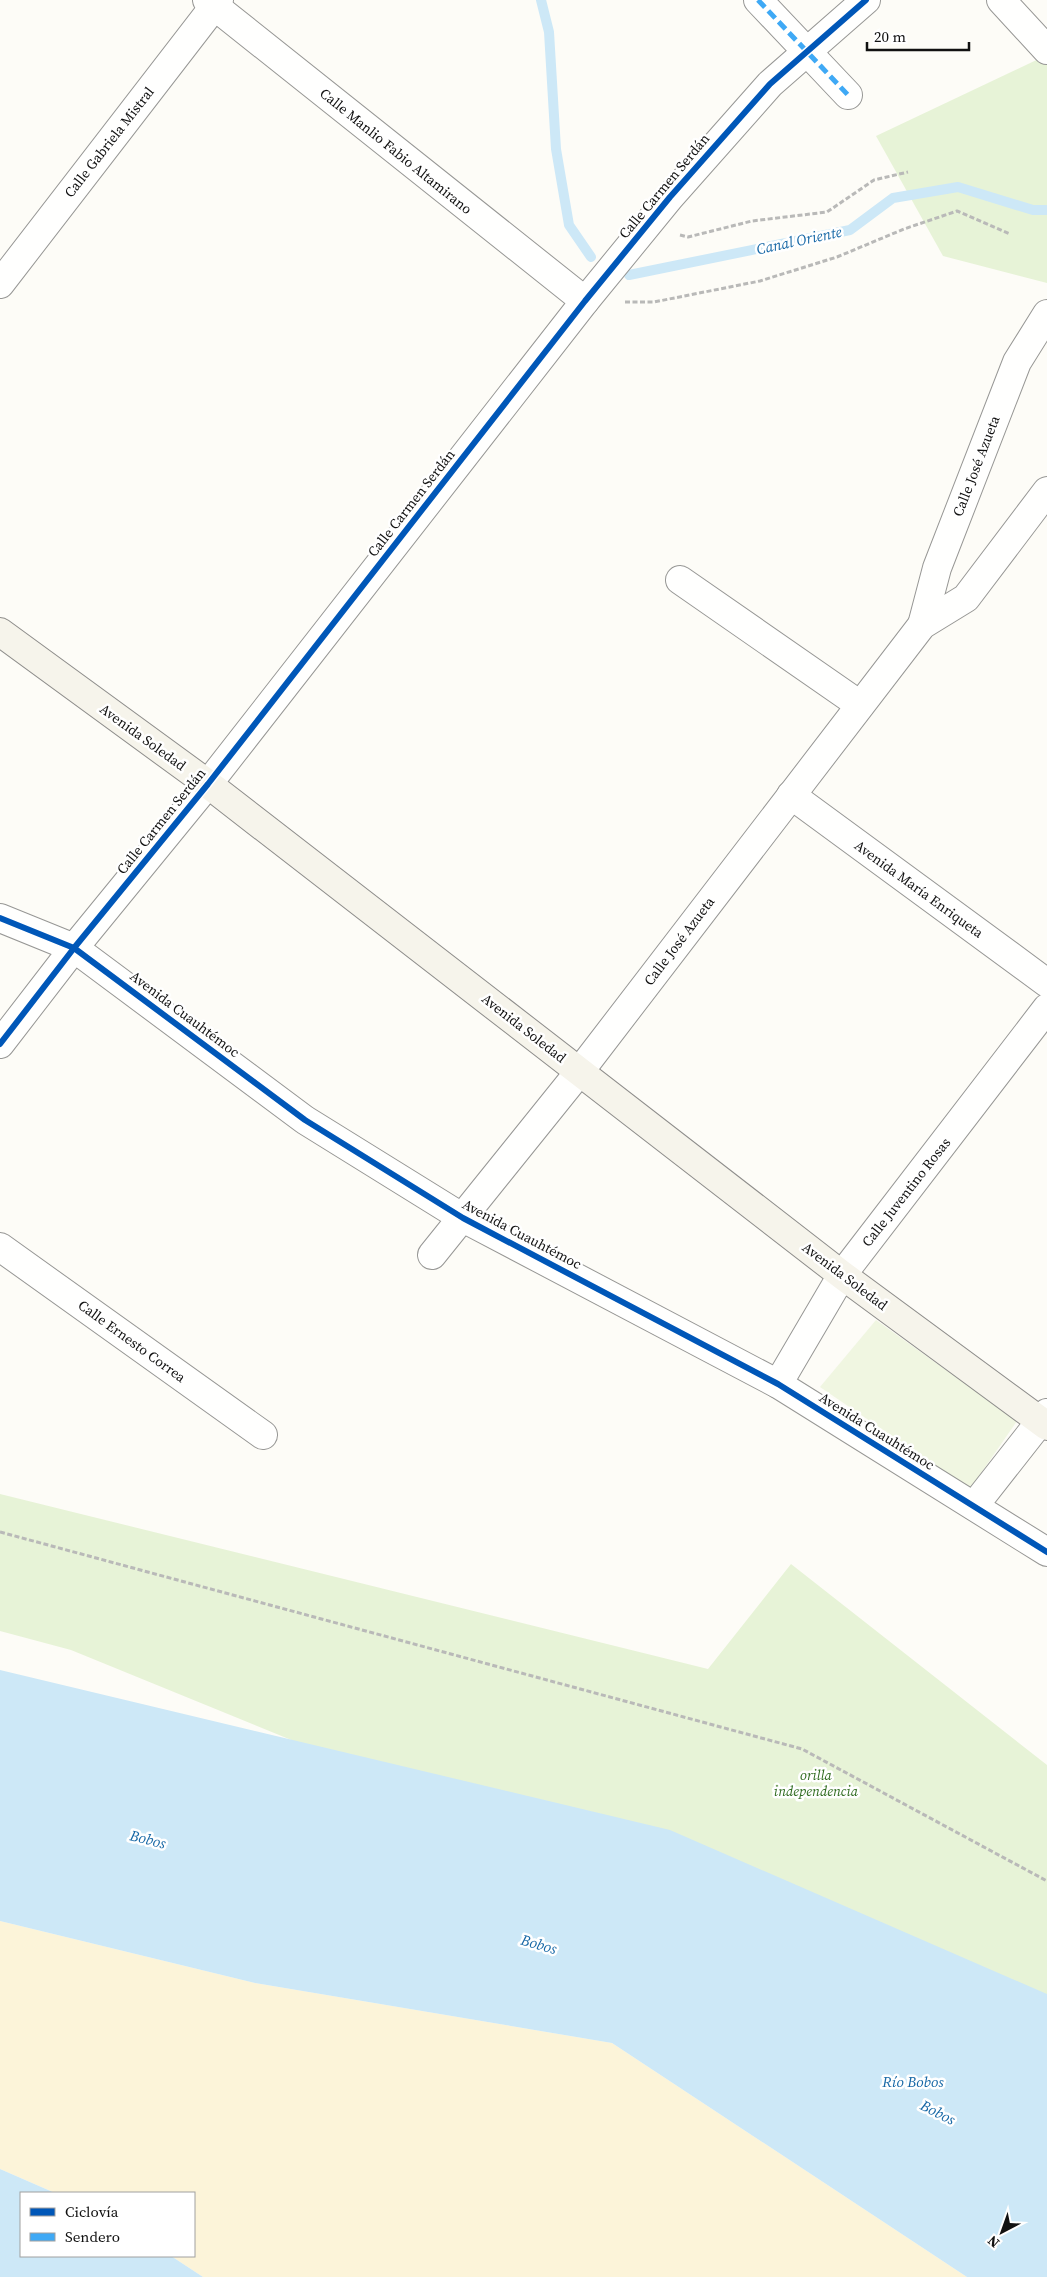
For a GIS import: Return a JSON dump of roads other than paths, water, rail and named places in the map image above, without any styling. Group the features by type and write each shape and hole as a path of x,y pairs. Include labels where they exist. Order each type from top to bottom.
{"main road":[{"name":"Avenida Soledad","path":"0,632 208,784 842,1274 1045,1420"}],"street":[{"path":"758,0 848,95"},
{"name":"Calle Carmen Serdán","path":"0,1044 74,948 208,784 585,301 645,227 770,84 866,0"},
{"path":"1001,0 1047,50"},
{"name":"Calle Gabriela Mistral","path":"0,284 213,2"},
{"name":"Calle Manlio Fabio Altamirano","path":"213,2 585,301"},
{"name":"Calle José Azueta","path":"922,625 937,568 1017,362 1047,314"},
{"name":"Calle José Azueta","path":"432,1255 580,1070 922,625 966,598 1047,491"},
{"path":"680,580 860,704"},
{"name":"Avenida María Enriqueta","path":"791,795 1047,983"},
{"name":"Avenida Cuauhtémoc","path":"0,918 74,948 306,1120 463,1218 778,1384 1047,1552"},
{"name":"Calle Juventino Rosas","path":"778,1384 842,1274 1047,1008"},
{"name":"Calle Ernesto Correa","path":"0,1247 263,1435"},
{"path":"974,1506 1045,1420"}],"water":[{"name":"Río Bobos","path":"0,1670 670,1830 1047,1994 1047,2277 967,2277 612,2043 255,1983 0,1921"},
{"path":"0,2169 53,2192 20,2192 20,2257 173,2257 203,2277 0,2277"}],"waterway":[{"name":"Canal Oriente","path":"541,0 549,32 556,149 569,225 591,257"},
{"name":"Canal Oriente","path":"629,275 850,230 893,198 958,187 1033,210 1047,210"}],"park label":[{"name":"orilla independencia","path":"816,1784"}],"water label":[{"name":"Bobos","path":"148,1839"},
{"name":"Bobos","path":"539,1944"},
{"name":"Bobos","path":"938,2112"}]}
